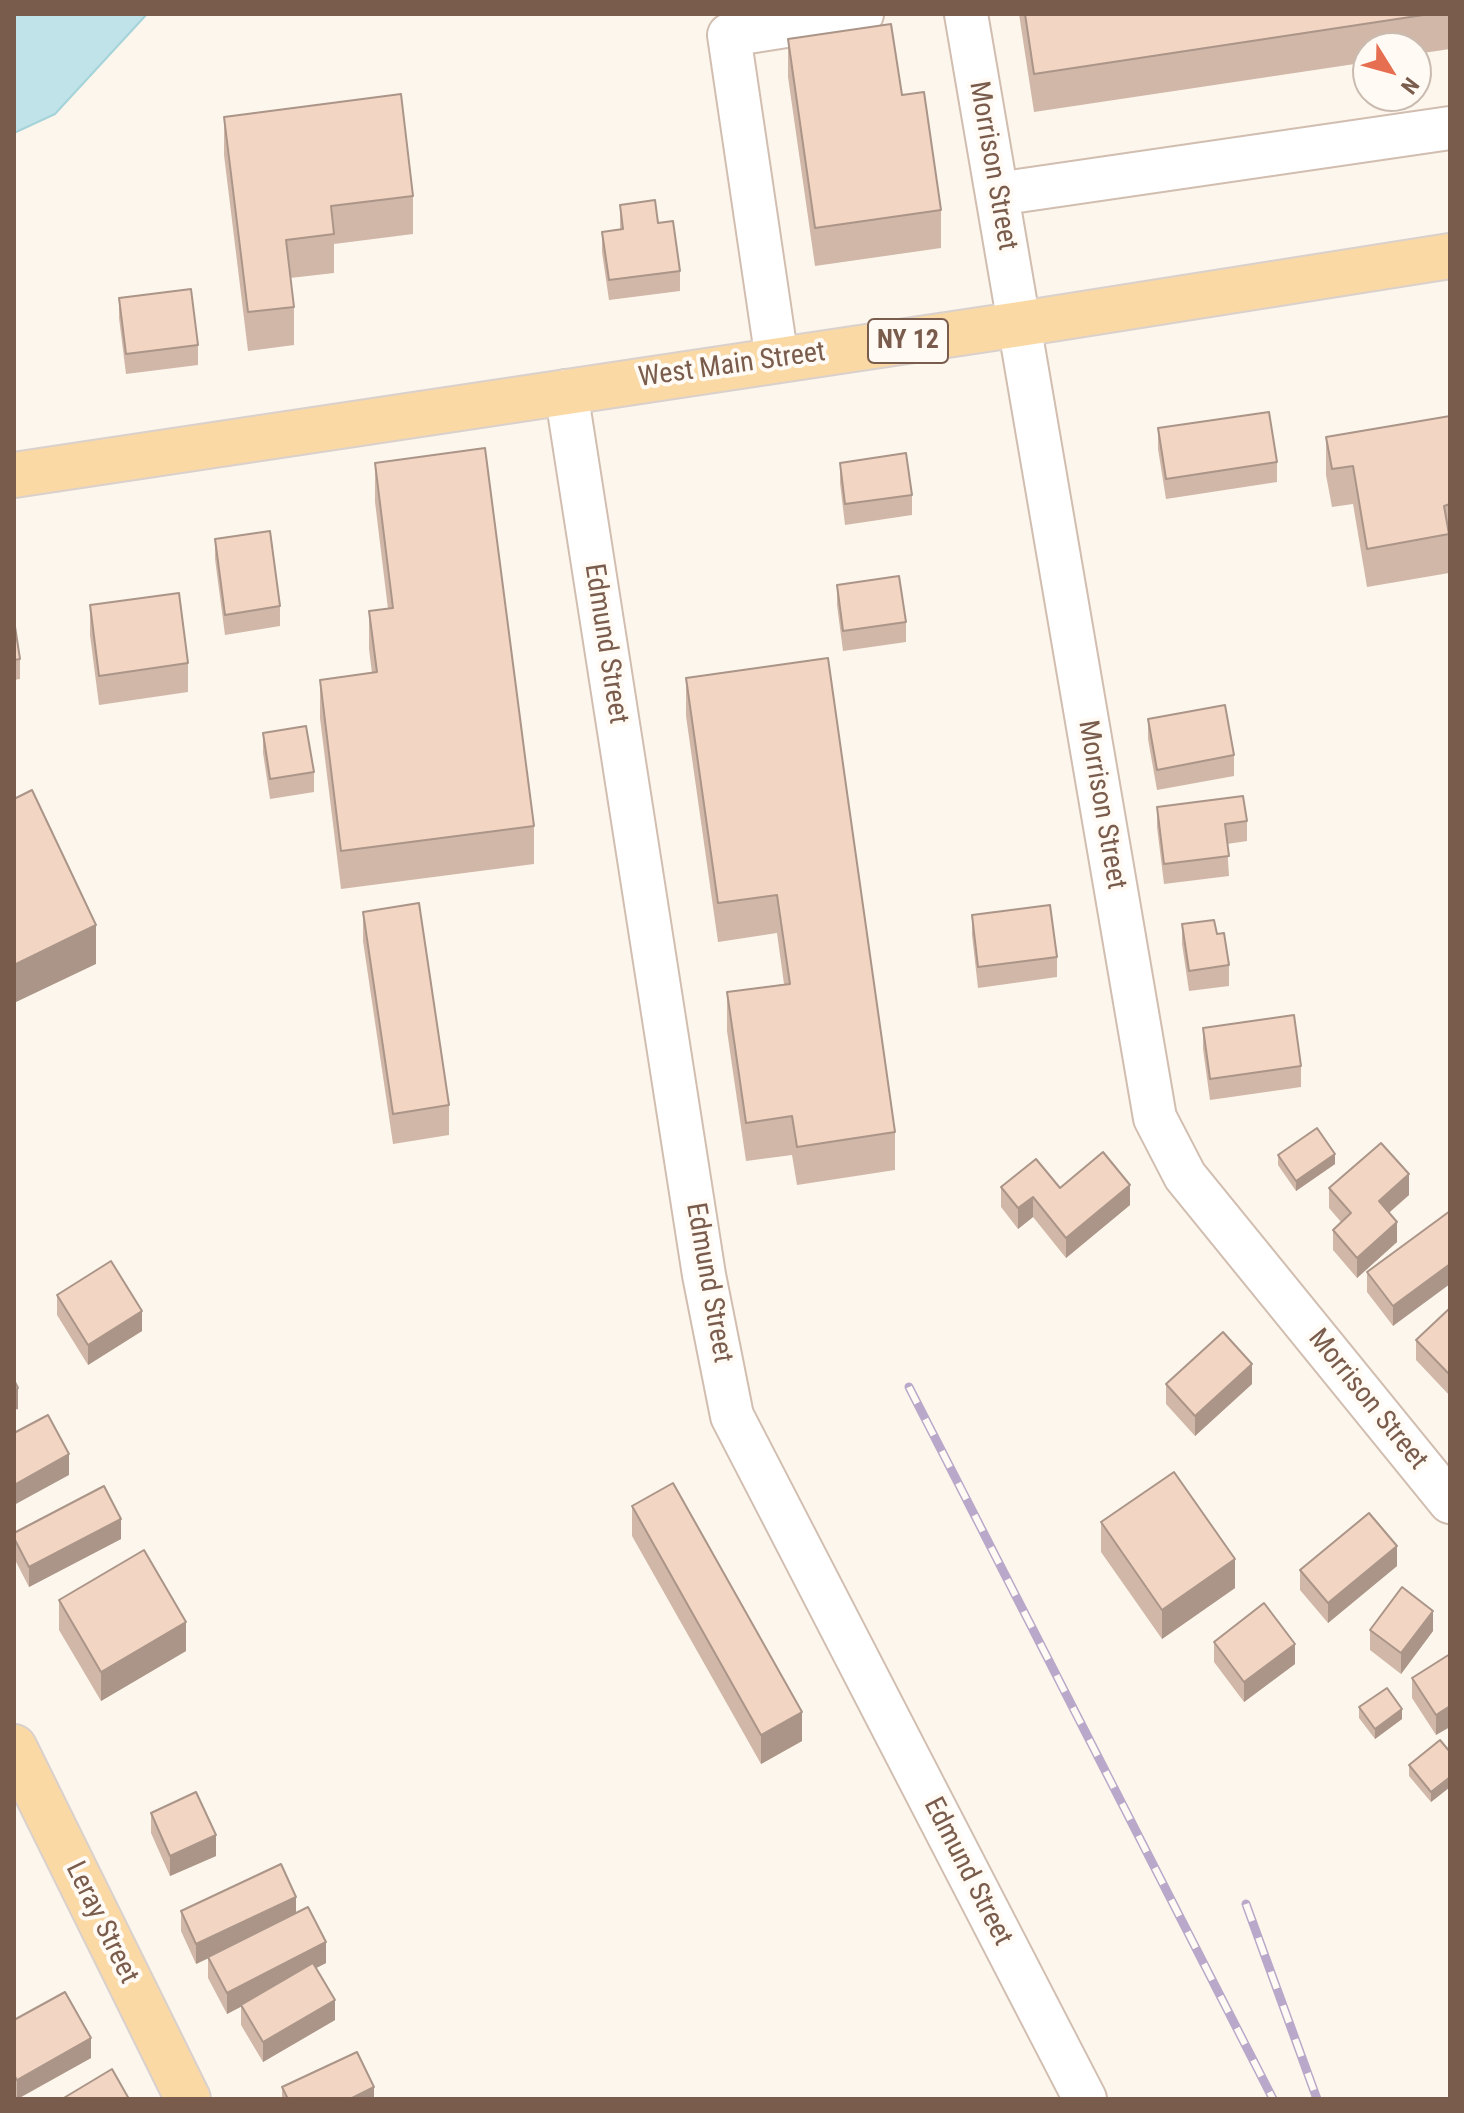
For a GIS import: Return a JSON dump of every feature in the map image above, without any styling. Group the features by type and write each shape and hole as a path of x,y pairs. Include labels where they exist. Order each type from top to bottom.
{"main road":[{"name":"West Main Street","path":"14,475 1450,256"},
{"name":"Leray Street","path":"14,1747 188,2099"}],"street":[{"path":"777,360 729,35 862,14"},
{"name":"Morrison Street","path":"966,14 1155,1118 1185,1176 1450,1502"},
{"path":"997,194 1450,128"},
{"name":"Edmund Street","path":"566,391 704,1275 732,1416 1085,2099"}],"water":[{"path":"14,14 147,14 55,114 14,133"}],"building":[{"path":"1025,14 1430,14 1034,74"},
{"path":"891,24 902,95 924,92 941,210 815,228 788,39"},
{"path":"401,94 413,196 331,206 334,234 286,240 294,307 248,312 224,117"},
{"path":"655,200 658,223 673,221 680,271 609,280 602,232 623,229 620,205"},
{"path":"191,289 198,345 126,354 119,298"},
{"path":"1269,412 1277,462 1166,479 1158,428"},
{"path":"1450,416 1450,504 1444,506 1449,534 1367,549 1353,466 1332,469 1326,437"},
{"path":"485,448 534,826 341,851 320,680 377,672 369,611 393,608 375,463"},
{"path":"906,453 912,495 845,504 840,463"},
{"path":"270,531 280,606 225,615 215,539"},
{"path":"899,576 906,622 843,631 837,585"},
{"path":"179,593 188,663 99,676 90,605"},
{"path":"14,620 20,659 14,660"},
{"path":"828,658 895,1132 797,1147 792,1116 746,1123 727,992 790,984 777,895 718,903 686,678"},
{"path":"1225,705 1234,755 1157,770 1148,719"},
{"path":"306,726 314,772 270,779 263,733"},
{"path":"32,790 96,925 14,965 14,799"},
{"path":"1243,796 1247,821 1225,824 1229,856 1164,864 1157,807"},
{"path":"419,903 449,1105 393,1114 363,912"},
{"path":"1050,905 1057,957 978,967 972,915"},
{"path":"1214,920 1217,934 1224,933 1229,965 1189,971 1182,924"},
{"path":"1294,1015 1301,1066 1210,1079 1203,1028"},
{"path":"1317,1128 1335,1154 1296,1181 1278,1155"},
{"path":"1381,1143 1409,1174 1379,1201 1397,1222 1357,1258 1333,1230 1351,1213 1329,1188"},
{"path":"1103,1152 1130,1185 1066,1238 1033,1197 1018,1208 1001,1187 1036,1159 1060,1188"},
{"path":"1450,1211 1450,1264 1393,1306 1367,1272"},
{"path":"111,1261 142,1311 88,1345 57,1295"},
{"path":"1450,1308 1450,1375 1416,1340"},
{"path":"1223,1332 1252,1364 1195,1416 1166,1384"},
{"path":"48,1415 69,1454 14,1485 14,1433"},
{"path":"1174,1472 1235,1559 1162,1610 1101,1522"},
{"path":"673,1483 802,1712 761,1735 632,1506"},
{"path":"104,1486 121,1519 29,1567 14,1533"},
{"path":"1369,1513 1397,1546 1328,1603 1300,1570"},
{"path":"144,1550 186,1622 101,1672 59,1600"},
{"path":"1402,1587 1433,1611 1401,1653 1370,1630"},
{"path":"1264,1603 1295,1644 1244,1682 1214,1642"},
{"path":"1450,1654 1450,1706 1436,1715 1412,1678"},
{"path":"1387,1688 1402,1709 1375,1729 1359,1707"},
{"path":"1440,1740 1450,1752 1450,1777 1431,1792 1409,1765"},
{"path":"196,1792 216,1835 170,1856 151,1813"},
{"path":"281,1864 296,1897 196,1944 181,1911"},
{"path":"308,1907 326,1942 227,1993 208,1957"},
{"path":"313,1963 335,2000 263,2042 241,2005"},
{"path":"65,1992 91,2038 17,2080 14,2075 14,2020"},
{"path":"357,2052 374,2087 350,2099 288,2099 282,2087"},
{"path":"112,2069 129,2099 62,2099"}],"railway":[{"path":"909,1387 1273,2099"},
{"path":"1246,1904 1317,2099"}]}
